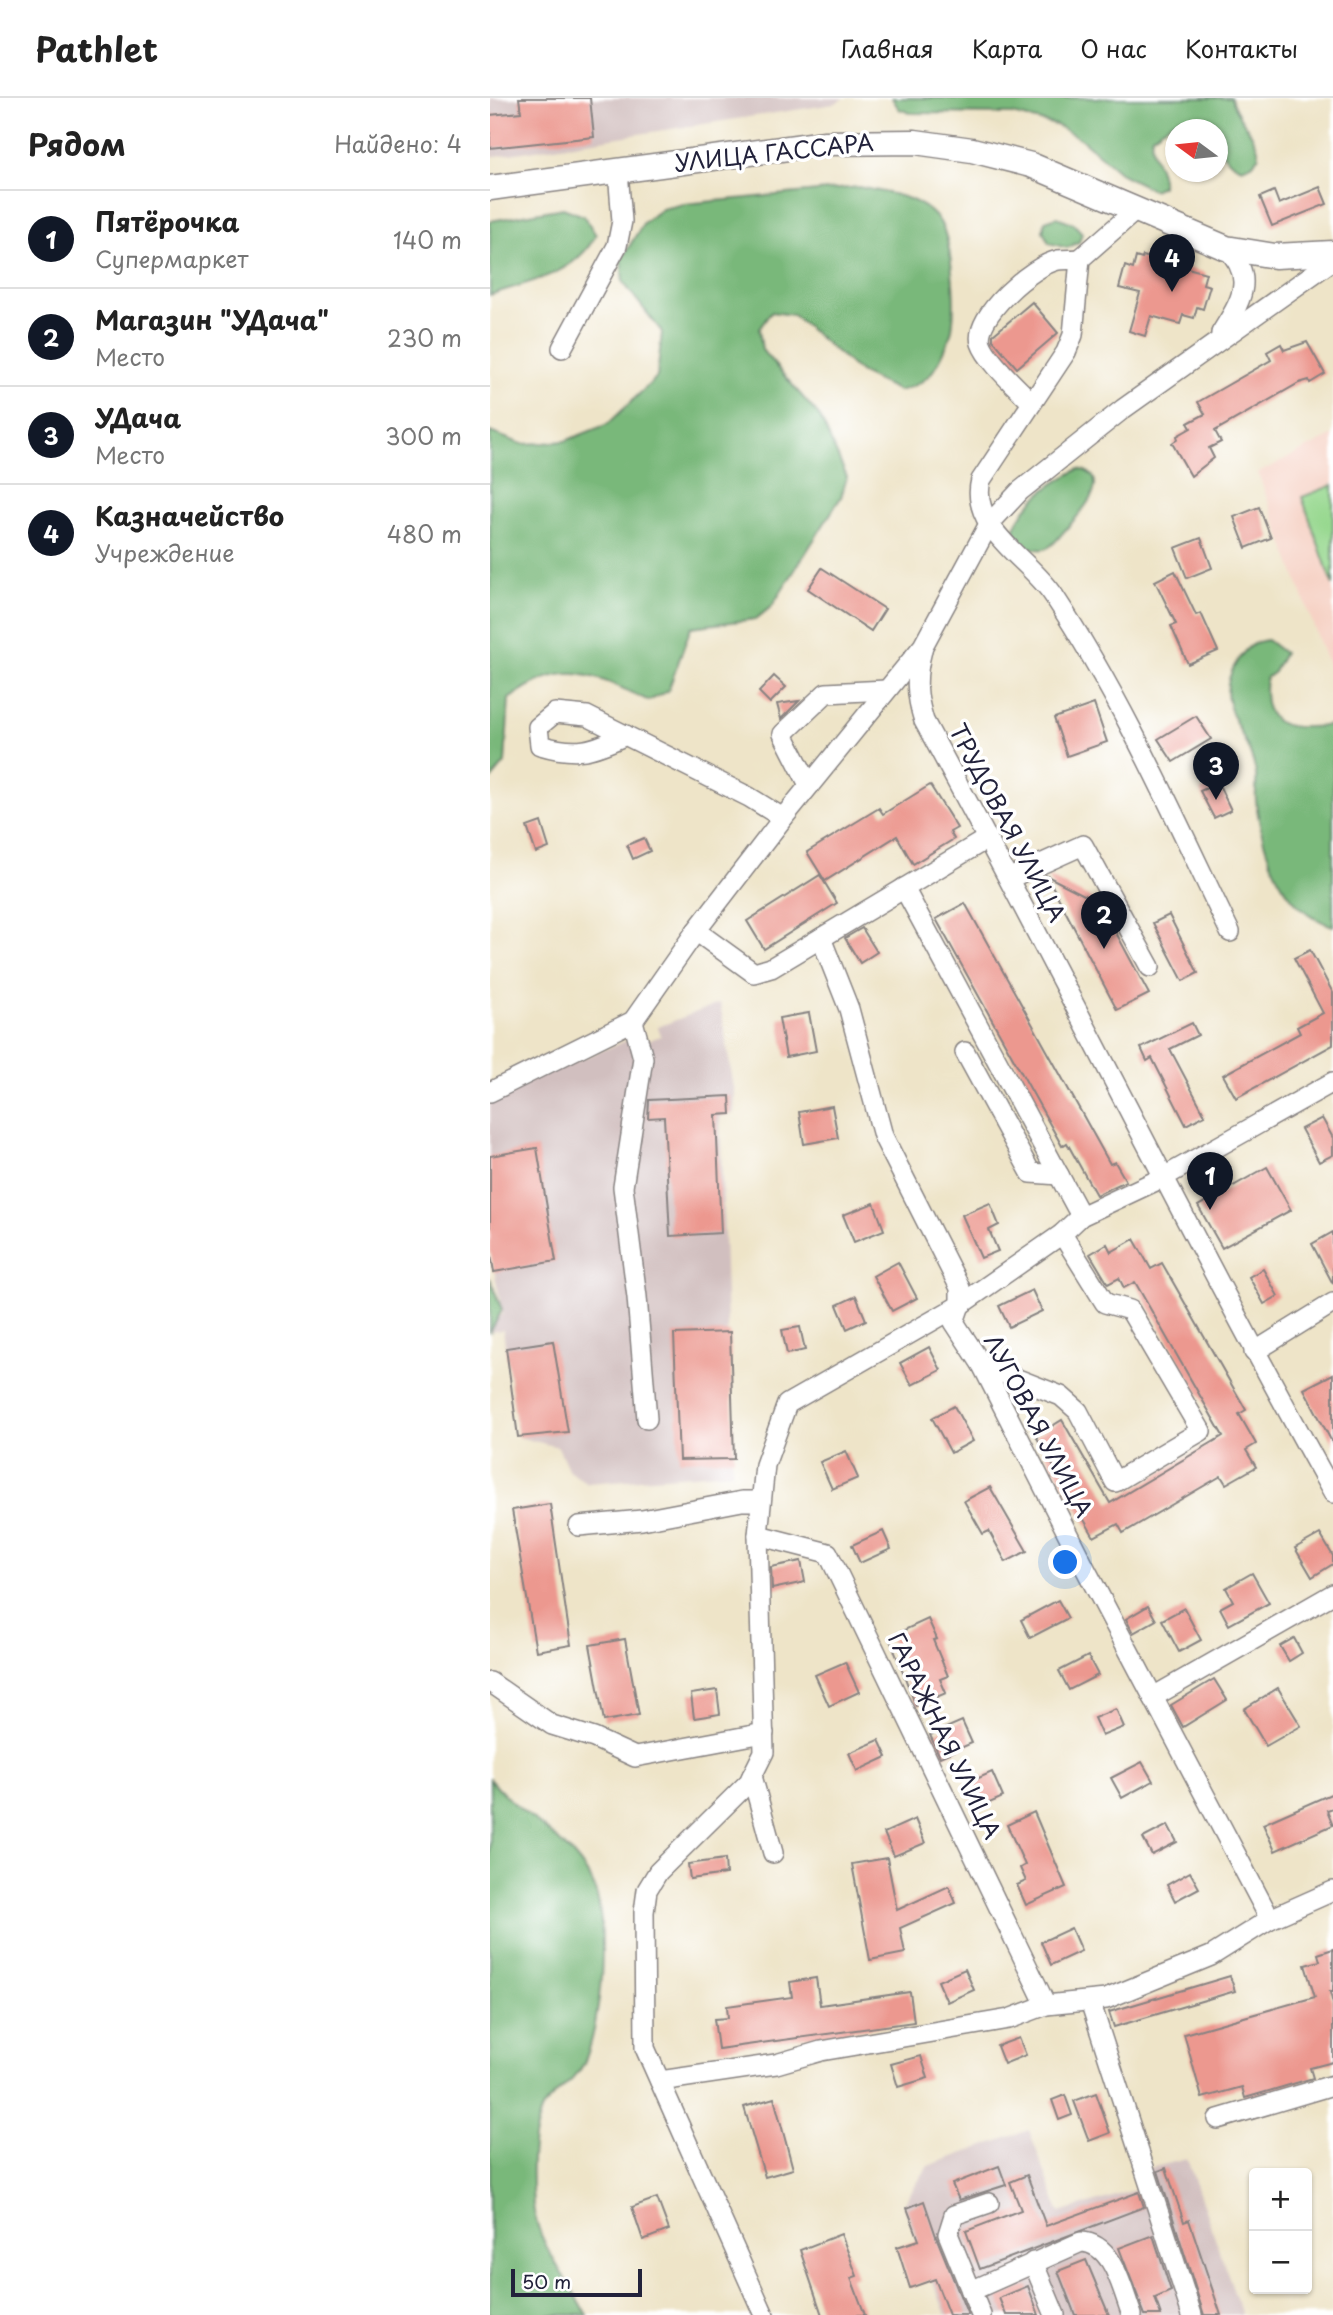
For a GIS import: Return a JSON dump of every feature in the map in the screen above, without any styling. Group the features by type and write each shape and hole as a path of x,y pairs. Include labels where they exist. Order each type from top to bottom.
{"main road":[{"name":"УЛИЦА ГАССАРА","path":"490,188 825,143 915,142 972,150 1031,165 1226,248 1275,256 1333,253"}],"street":[{"path":"562,348 617,246 622,221 618,171"},
{"path":"1031,402 984,350 980,329 987,315 1035,270 1057,260 1080,260 1137,209"},
{"path":"1215,343 1232,316 1244,284 1242,270 1226,248"},
{"path":"1080,260 1073,335 1054,374 1031,402 981,480 977,494 989,524 1053,593 1119,703 1230,932"},
{"path":"490,1092 634,1021 696,932 783,818 923,646 989,524 1067,450 1333,260"},
{"name":"ТРУДОВАЯ УЛИЦА","path":"923,646 916,673 916,696 924,721 1010,878 1162,1178 1254,1352 1333,1493"},
{"path":"810,785 783,734 826,693 886,690"},
{"path":"626,735 749,797 783,818"},
{"path":"696,932 754,973 771,968 988,838"},
{"path":"1010,878 1083,845 1150,967"},
{"path":"904,888 1081,1216"},
{"name":"ЛУГОВАЯ УЛИЦА","path":"821,938 849,1009 883,1136 960,1288 960,1305 954,1322 982,1365 1270,1919"},
{"path":"634,1021 643,1058 623,1187 637,1297 647,1419"},
{"path":"965,1052 1031,1173 1059,1175"},
{"path":"764,2315 645,2048 644,1912 647,1890 658,1872 752,1776 764,1752 758,1535 765,1465 787,1404 960,1305 1062,1234 1081,1216 1162,1178 1333,1082"},
{"path":"982,1365 1061,1396 1078,1411 1115,1482 1201,1431 1130,1310 1105,1303 1062,1234"},
{"path":"1254,1352 1333,1303"},
{"path":"579,1526 642,1520 742,1501 761,1501"},
{"name":"ГАРАЖНАЯ УЛИЦА","path":"758,1535 828,1553 1046,2005"},
{"path":"1153,1697 1333,1594"},
{"path":"490,1682 552,1725 594,1738 635,1757 764,1733"},
{"path":"752,1776 773,1853"},
{"path":"660,2081 776,2064 821,2052 1009,2019 1046,2005 1107,1999 1211,1956 1270,1919 1333,1891"},
{"path":"1090,2000 1192,2315"},
{"path":"1218,2119 1333,2085"},
{"path":"981,2315 948,2234 954,2215 989,2203"},
{"path":"971,2291 1082,2242 1099,2247 1109,2258 1132,2315"},
{"path":"1033,2262 1055,2315"}],"shaded area":[{"path":"490,98 844,98 834,104 490,157"},
{"path":"1333,435 1333,679 1258,473"},
{"path":"720,1003 735,1094 734,1114 720,1116 732,1472 587,1483 569,1471 558,1447 518,1437 503,1330 490,1332 490,1318 503,1315 490,1249 490,1096 628,1040 632,1046 661,1036 658,1027"},
{"path":"1029,2130 1060,2213 1138,2189 1138,2171 1187,2159 1242,2315 946,2315 903,2205 928,2166"}],"green space":[{"path":"892,98 1231,98 1255,141 1259,156 1252,164 1242,168 1228,159 1228,119 1165,119 1165,127 1152,136 1152,149 1162,179 1162,186 1153,190 1123,175 1081,139 1056,125 1012,114 910,113 899,109"},
{"path":"859,187 891,193 920,204 937,218 942,227 952,271 953,318 949,338 937,364 924,380 899,391 861,373 793,315 771,312 759,329 762,350 820,417 847,477 841,497 772,606 756,619 691,627 668,691 649,701 595,678 563,674 546,678 509,699 505,763 490,781 490,432 522,444 565,441 608,424 657,377 662,332 623,282 621,260 644,222 662,209 684,204"},
{"path":"563,208 584,216 596,235 587,249 576,260 550,275 490,295 490,221"},
{"path":"1057,217 1073,223 1082,233 1079,242 1067,248 1049,243 1043,231 1045,221"},
{"path":"1079,469 1089,473 1094,479 1095,487 1087,504 1049,547 1040,549 1023,546 1014,530 1026,509 1050,486"},
{"path":"1333,485 1333,586 1302,497"},
{"path":"1267,640 1284,653 1274,672 1266,678 1265,696 1273,718 1292,726 1333,725 1333,926 1300,907 1277,876 1263,839 1251,754 1229,703 1227,690 1238,660 1250,646"},
{"path":"490,1278 502,1310 490,1333"},
{"path":"490,1779 570,1851 591,1880 601,1919 599,1998 590,2046 580,2070 542,2110 533,2144 532,2170 533,2205 541,2234 587,2315 490,2315"}],"building":[{"path":"519,98 590,98 594,137 490,148 490,115 521,112"},
{"path":"1320,187 1327,204 1272,226 1260,197 1274,191 1279,204"},
{"path":"1143,256 1206,273 1203,284 1210,286 1203,309 1197,307 1194,318 1183,315 1180,324 1151,316 1145,336 1129,331 1140,293 1119,288 1125,266 1133,269 1136,257 1142,259"},
{"path":"1032,302 1058,333 1017,368 993,340 993,335"},
{"path":"1307,342 1325,374 1310,383 1309,380 1299,383 1215,431 1221,442 1209,448 1214,458 1191,476 1172,443 1178,439 1177,436 1191,428 1188,423 1205,414 1198,402 1271,360 1267,352 1281,344 1284,350"},
{"path":"1259,507 1271,538 1246,548 1234,517"},
{"path":"1201,538 1212,568 1187,578 1175,548"},
{"path":"822,568 885,609 871,631 808,589"},
{"path":"1175,571 1196,615 1201,613 1218,651 1188,664 1171,626 1176,624 1155,581"},
{"path":"774,676 786,687 770,703 759,692"},
{"path":"799,701 781,719 777,704"},
{"path":"1094,704 1107,742 1067,756 1054,718"},
{"path":"1196,716 1211,739 1173,762 1158,739"},
{"path":"1218,783 1231,810 1214,818 1200,791"},
{"path":"930,785 957,828 950,832 954,839 913,864 897,836 825,881 807,852 879,808 883,814"},
{"path":"541,822 549,848 536,853 527,827"},
{"path":"644,838 650,851 633,859 627,845"},
{"path":"820,875 837,903 764,949 747,921"},
{"path":"1047,876 1100,903 1149,994 1117,1010"},
{"path":"965,903 1110,1164 1115,1162 1126,1181 1096,1195 1067,1143 1062,1146 936,919"},
{"path":"1169,915 1198,973 1183,981 1153,923"},
{"path":"862,928 877,952 860,963 845,938"},
{"path":"1310,950 1333,993 1333,1045 1236,1098 1223,1075 1300,1033 1297,1027 1323,1013 1294,958"},
{"path":"809,1013 816,1051 786,1057 779,1018"},
{"path":"1192,1023 1198,1035 1170,1049 1205,1115 1186,1125 1152,1058 1147,1061 1141,1048"},
{"path":"730,1096 731,1114 716,1115 721,1233 670,1236 664,1117 648,1118 649,1100"},
{"path":"832,1106 838,1138 804,1144 799,1112"},
{"path":"1322,1118 1333,1138 1333,1155 1319,1162 1301,1129"},
{"path":"537,1148 556,1261 494,1272 490,1249 490,1156"},
{"path":"1267,1167 1291,1210 1222,1248 1198,1206"},
{"path":"874,1203 884,1230 854,1242 843,1215"},
{"path":"990,1203 999,1225 989,1230 998,1251 981,1258 962,1215"},
{"path":"1333,1232 1333,1284 1312,1244"},
{"path":"1134,1239 1151,1269 1162,1263 1246,1410 1239,1414 1256,1444 1246,1450 1256,1467 1226,1484 1221,1476 1123,1533 1118,1524 1094,1537 1036,1436 1062,1420 1110,1503 1223,1436 1135,1282 1124,1288 1119,1278 1108,1284 1090,1254 1107,1244 1111,1252"},
{"path":"898,1262 917,1298 892,1311 873,1276"},
{"path":"1263,1269 1278,1296 1264,1304 1249,1277"},
{"path":"1032,1290 1042,1311 1009,1327 999,1306"},
{"path":"856,1296 866,1320 847,1329 837,1305"},
{"path":"800,1327 805,1350 787,1354 782,1330"},
{"path":"730,1332 734,1459 679,1460 674,1334"},
{"path":"553,1341 568,1432 518,1437 506,1348"},
{"path":"929,1347 941,1370 912,1385 900,1363"},
{"path":"1333,1374 1333,1444 1304,1389"},
{"path":"954,1406 973,1441 951,1453 932,1418"},
{"path":"846,1451 858,1478 832,1489 820,1462"},
{"path":"990,1487 1027,1551 1006,1562 989,1531 983,1534 964,1501"},
{"path":"550,1504 571,1645 536,1651 512,1510"},
{"path":"883,1531 891,1549 860,1563 852,1545"},
{"path":"1320,1534 1333,1556 1333,1564 1312,1577 1295,1548"},
{"path":"801,1561 805,1582 772,1589 771,1567"},
{"path":"1252,1573 1269,1603 1229,1625 1220,1608 1233,1601 1226,1588"},
{"path":"1058,1600 1068,1618 1030,1638 1021,1620"},
{"path":"1148,1606 1156,1620 1133,1633 1126,1619"},
{"path":"1184,1608 1201,1640 1179,1652 1162,1620"},
{"path":"928,1619 937,1639 933,1640 948,1676 940,1679 946,1693 916,1706 889,1637"},
{"path":"1294,1638 1302,1653 1289,1661 1280,1646"},
{"path":"625,1639 639,1715 604,1721 590,1645"},
{"path":"1088,1656 1098,1675 1069,1690 1059,1671"},
{"path":"845,1662 859,1692 829,1706 815,1675"},
{"path":"1214,1679 1227,1700 1183,1727 1171,1705"},
{"path":"1278,1688 1301,1726 1266,1746 1244,1709"},
{"path":"717,1690 720,1714 694,1718 691,1694"},
{"path":"1116,1709 1124,1727 1102,1736 1094,1718"},
{"path":"962,1721 972,1743 940,1757 930,1735"},
{"path":"879,1740 887,1757 857,1771 849,1753"},
{"path":"1142,1762 1153,1781 1122,1798 1111,1778"},
{"path":"992,1772 1003,1797 976,1809 965,1784"},
{"path":"1333,1793 1333,1808 1327,1810 1333,1825 1275,1851 1263,1824"},
{"path":"1034,1812 1066,1887 1026,1905 1017,1885 1026,1881 1020,1868 1025,1865 1007,1825"},
{"path":"915,1819 925,1843 894,1856 884,1833"},
{"path":"1168,1825 1177,1842 1152,1855 1143,1838"},
{"path":"887,1858 897,1910 949,1886 956,1903 900,1928 905,1953 870,1960 852,1864"},
{"path":"725,1859 726,1874 690,1879 688,1864"},
{"path":"1190,1872 1199,1888 1175,1901 1167,1885"},
{"path":"1071,1928 1081,1951 1051,1965 1041,1942"},
{"path":"1333,1949 1333,1992 1330,1992 1333,2004 1333,2062 1310,2068 1313,2078 1245,2098 1242,2087 1202,2098 1184,2034 1315,1997 1305,1965 1320,1961 1318,1954"},
{"path":"965,1969 974,1990 947,2002 938,1981"},
{"path":"1230,1976 1235,1991 1114,2027 1109,2012"},
{"path":"816,1978 820,2005 910,1992 914,2022 718,2049 714,2019 728,2018 727,2006 792,1997 790,1982"},
{"path":"1019,2038 1026,2055 1004,2064 997,2046"},
{"path":"921,2056 928,2078 898,2087 891,2064"},
{"path":"1096,2093 1110,2133 1089,2141 1074,2101"},
{"path":"1065,2095 1072,2115 1059,2120 1052,2100"},
{"path":"774,2098 793,2169 765,2177 744,2107"},
{"path":"999,2166 1006,2185 959,2200 952,2184"},
{"path":"1166,2168 1184,2222 1189,2220 1221,2315 1204,2315 1158,2171"},
{"path":"1027,2175 1046,2226 1139,2192 1144,2207 980,2269 966,2231 1021,2210 1010,2182"},
{"path":"657,2198 669,2230 643,2240 632,2207"},
{"path":"924,2201 968,2315 949,2315 935,2279 910,2288 897,2247 919,2240 907,2208"},
{"path":"841,2234 857,2276 851,2278 865,2315 822,2315 800,2250"},
{"path":"1153,2235 1171,2291 1155,2298 1161,2315 1145,2315 1119,2248"},
{"path":"1086,2260 1109,2315 1075,2315 1058,2271"},
{"path":"1028,2286 1039,2315 1006,2315 999,2298"}],"place":[{"name":"Казначейство","path":"1172,292"},
{"name":"УДача","path":"1216,800"},
{"name":"Магазин \"УДача\"","path":"1104,949"},
{"name":"Пятёрочка","path":"1210,1210"}]}
